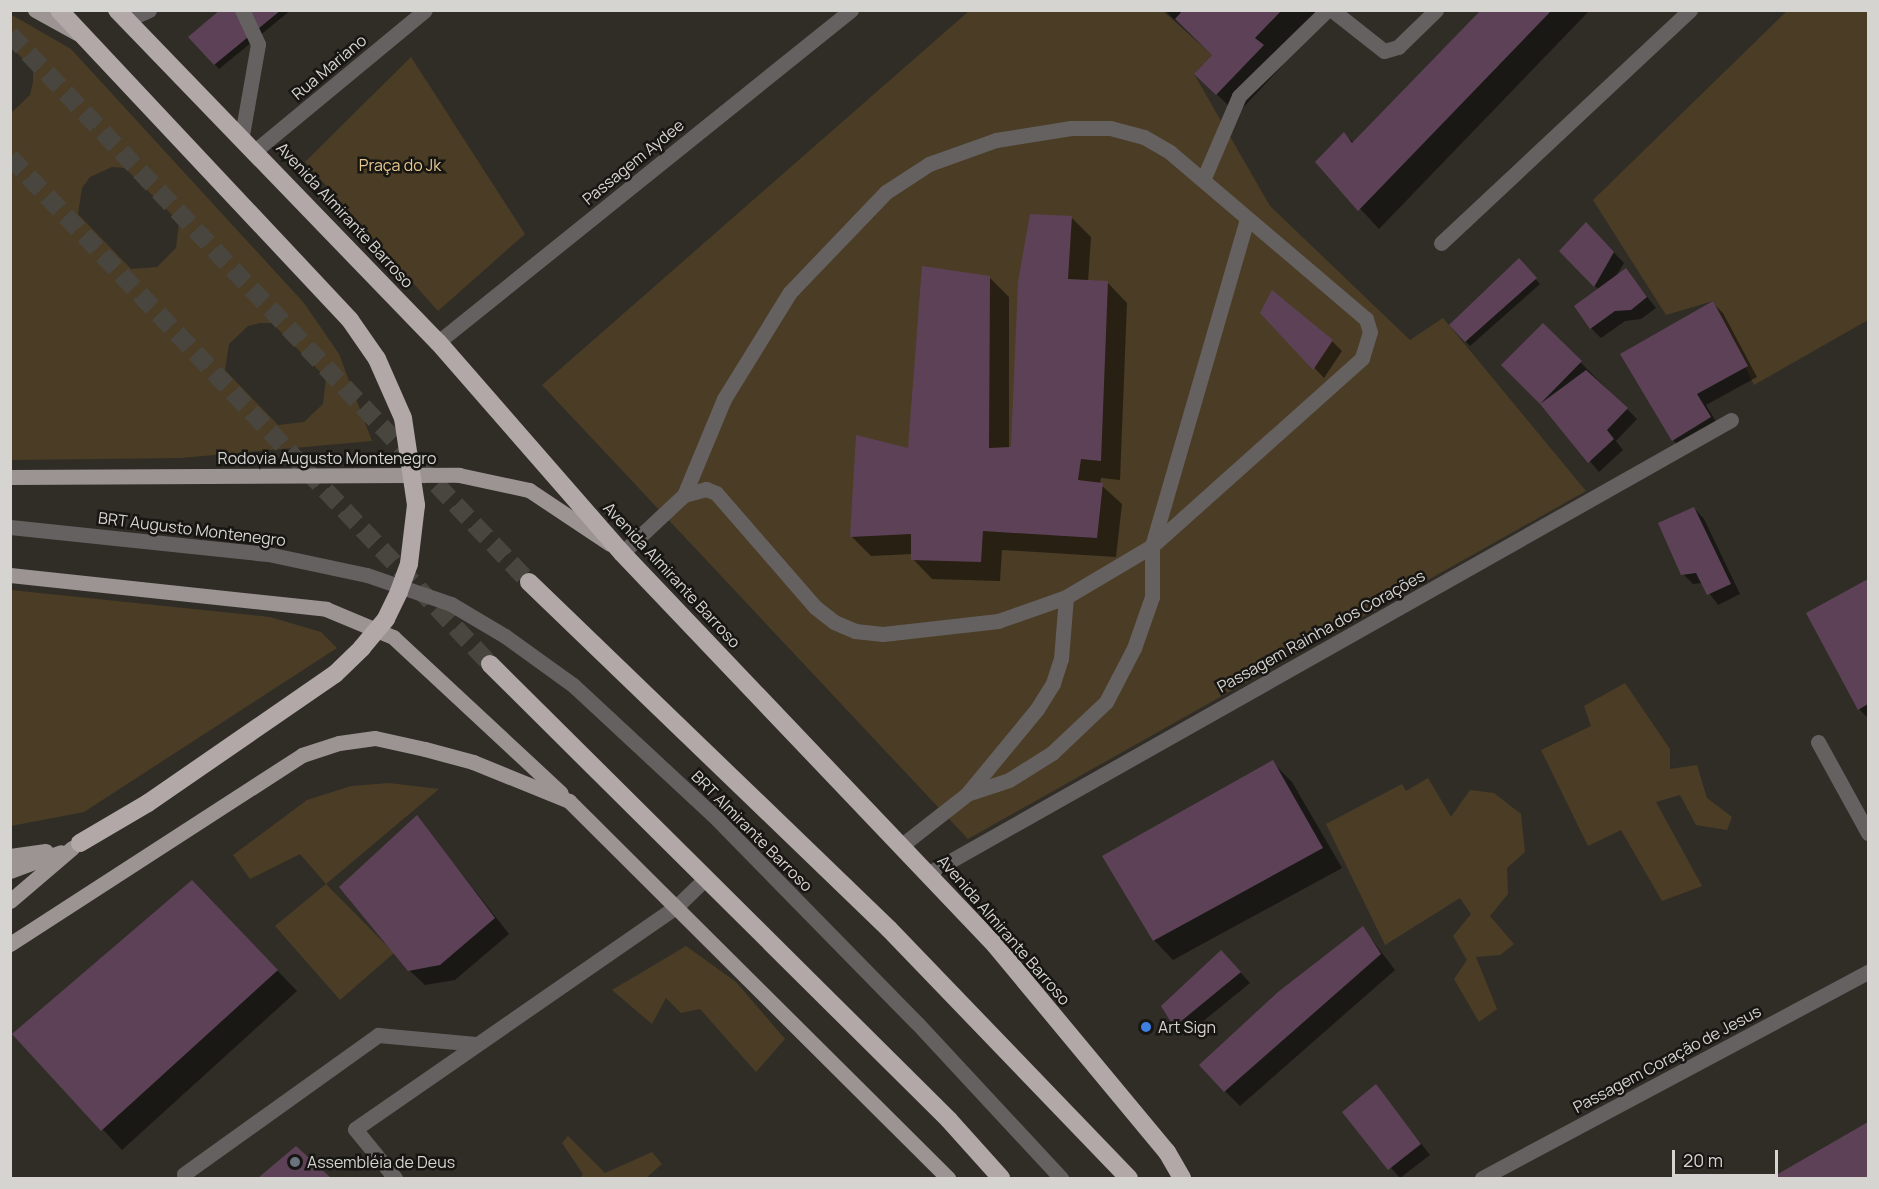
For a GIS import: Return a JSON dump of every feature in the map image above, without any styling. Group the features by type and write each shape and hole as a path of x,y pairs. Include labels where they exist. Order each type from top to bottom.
{"highway":[{"path":"59,10 357,330 377,359 403,418 416,505 409,564 399,592 386,620 362,648 325,681 148,803 76,846"},
{"name":"Avenida Almirante Barroso","path":"122,15 242,135 438,342 622,553 929,873 995,945 1167,1152 1182,1179"},
{"path":"528,582 889,929 1129,1179"},
{"path":"490,664 949,1120 1001,1179"}],"main road":[{"path":"35,10 91,42"},
{"name":"Rodovia Augusto Montenegro","path":"10,477 459,475 529,490 622,553"},
{"path":"10,575 326,609 393,637 569,801 948,1179"},
{"path":"10,944 262,778 302,755 339,743 375,738 424,749 474,762 569,801"},
{"path":"10,856 76,846"},
{"path":"10,871 76,846"},
{"path":"10,901 76,846"}],"street":[{"path":"122,15 149,10"},
{"path":"242,10 258,44 242,135"},
{"name":"Rua Mariano","path":"256,150 425,10"},
{"name":"Passagem Aydee","path":"438,342 851,10"},
{"path":"1203,180 1239,96 1327,10"},
{"path":"1332,10 1384,51 1398,47 1437,10"},
{"path":"1441,243 1690,10"},
{"path":"622,553 670,507 695,489 716,493 815,607 834,622 855,631 883,634 998,621 1066,597 1152,546 1362,358 1368,347 1366,319 1170,152 1144,137 1110,128 1071,128 996,140 929,164 886,192 790,292 724,399 684,495"},
{"path":"967,794 1009,780 1052,753 1106,702 1134,648 1152,597 1152,546 1247,218"},
{"name":"Passagem Rainha dos Corações","path":"929,873 1731,420"},
{"name":"BRT Augusto Montenegro","path":"10,527 268,554 367,575"},
{"name":"BRT Almirante Barroso","path":"367,575 451,604 573,685 716,818 917,1023 1061,1179"},
{"path":"902,845 967,794 1037,710 1053,683 1066,628 1066,597"},
{"path":"1818,742 1869,833"},
{"path":"395,1179 355,1129 676,907 705,879"},
{"name":"Passagem Coração de Jesus","path":"1482,1179 1869,972"},
{"path":"184,1174 378,1035 476,1044"}],"green space":[{"path":"969,11 1163,11 1212,55 1194,74 1270,206 1410,340 1443,318 1586,491 968,839 542,385"},
{"path":"1787,11 1868,11 1868,320 1754,385 1713,301 1666,315 1593,200"},
{"path":"10,14 71,49 304,303 339,354 372,441 181,458 11,460 11,113 30,95 33,69 11,47","holes":["112,167 125,168 179,222 176,248 157,267 131,269 78,214 82,188 90,177","272,323 326,378 323,404 304,422 278,425 225,370 229,344 248,326"]},
{"name":"Praça do Jk","path":"411,57 525,234 438,311 305,162"},
{"path":"11,590 270,617 321,632 337,648 84,812 11,826"},
{"path":"1625,683 1670,749 1670,769 1697,765 1707,798 1732,817 1727,830 1696,825 1680,795 1656,802 1702,886 1662,901 1621,830 1588,846 1541,750 1591,726 1584,706"},
{"path":"1428,778 1451,817 1470,790 1494,793 1521,814 1525,852 1507,868 1508,894 1490,916 1514,944 1500,955 1476,957 1497,1009 1479,1022 1454,979 1467,960 1453,936 1471,914 1460,898 1385,945 1326,824 1402,784 1406,791"},
{"path":"389,783 439,789 326,884 300,854 250,879 233,855 307,800 351,786"},
{"path":"326,884 394,953 340,1000 275,926"},
{"path":"686,946 736,982 785,1039 756,1072 700,1009 681,1013 666,998 652,1024 612,990"},
{"path":"568,1136 605,1173 652,1152 662,1164 646,1178 580,1178 583,1174 562,1143"}],"building":[{"path":"220,10 281,10 214,65 188,37"},
{"path":"1183,10 1282,10 1255,38 1264,45 1216,95 1194,74 1212,55 1175,19"},
{"path":"1481,10 1552,10 1358,211 1315,162 1344,132 1352,143"},
{"path":"1030,214 1072,216 1068,279 1108,281 1101,461 1081,459 1078,480 1103,483 1097,538 983,531 981,562 911,560 911,534 850,537 856,435 908,448 922,266 990,276 989,448 1011,447 1018,282"},
{"path":"1586,222 1614,252 1594,287 1559,251"},
{"path":"1519,258 1537,278 1465,342 1449,325"},
{"path":"1626,268 1647,297 1631,310 1615,311 1590,329 1574,306"},
{"path":"1272,290 1333,340 1313,370 1260,313"},
{"path":"1713,301 1748,366 1697,394 1711,417 1672,441 1620,354"},
{"path":"1543,323 1582,361 1540,404 1501,365"},
{"path":"1586,370 1628,408 1607,430 1614,439 1588,463 1540,404"},
{"path":"1694,507 1731,584 1707,595 1696,573 1681,575 1658,523"},
{"path":"1868,579 1868,704 1858,710 1806,613"},
{"path":"1273,760 1323,848 1153,941 1102,856"},
{"path":"417,815 495,918 440,965 408,971 339,887"},
{"path":"192,880 278,970 101,1131 12,1034"},
{"path":"1363,926 1381,954 1224,1092 1199,1065 1278,992"},
{"path":"1221,950 1241,972 1174,1027 1161,1006"},
{"path":"1376,1084 1421,1144 1388,1170 1342,1112"},
{"path":"1868,1122 1868,1178 1771,1178"},
{"name":"Assembléia de Deus","path":"296,1146 331,1178 258,1178"}],"tunnel":[{"path":"10,34 529,582"},
{"path":"10,157 490,664"}],"place":[{"name":"Art Sign","path":"1146,1027"},
{"name":"Assembléia de Deus","path":"295,1162"}]}
